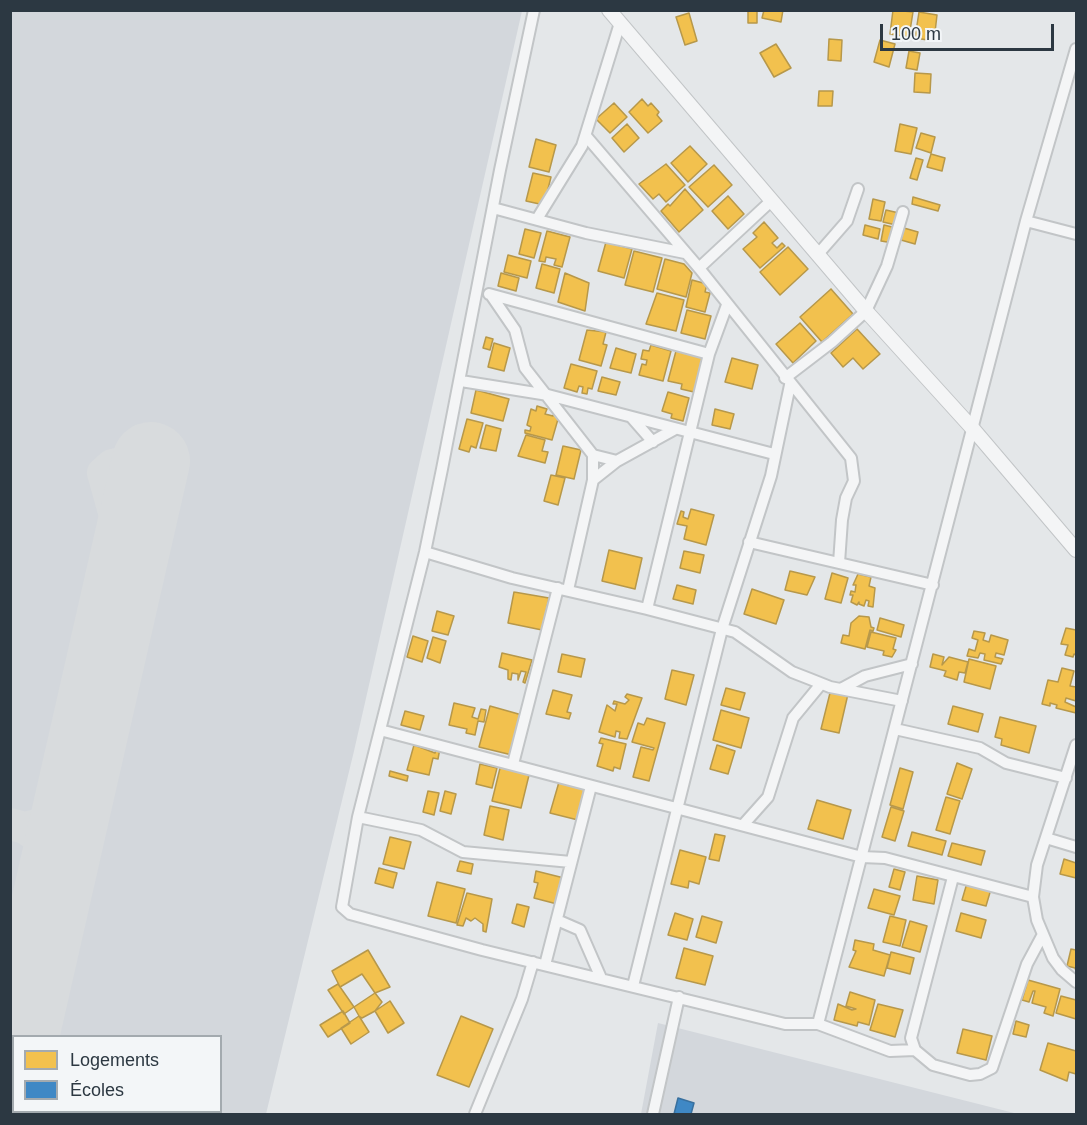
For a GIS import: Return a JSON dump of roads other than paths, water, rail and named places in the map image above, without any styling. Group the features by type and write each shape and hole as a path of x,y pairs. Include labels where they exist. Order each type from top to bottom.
{"street":[{"path":"534,10 425,552 358,817 342,897 344,911 533,962 785,1024 818,1024 891,1051 915,1050"},
{"path":"609,10 771,201 819,253 866,311 973,429 1077,550"},
{"path":"537,219 586,136 620,23"},
{"path":"818,1024 1026,221 1077,49"},
{"path":"586,136 699,268 788,382 843,447 855,468 854,481 846,498 842,519 839,563"},
{"path":"819,253 847,221 858,189"},
{"path":"699,268 771,201"},
{"path":"493,208 586,233 685,253"},
{"path":"633,986 680,807 722,628 771,476 788,382 866,311 887,266 903,212"},
{"path":"1026,221 1077,234"},
{"path":"477,292 710,354"},
{"path":"491,295 515,330 525,368 593,455 593,480 513,764"},
{"path":"647,609 710,354 728,305"},
{"path":"461,381 548,395 774,454"},
{"path":"631,418 653,442"},
{"path":"593,480 617,461 675,429"},
{"path":"593,455 617,461"},
{"path":"749,542 933,585"},
{"path":"425,552 722,628 746,639 792,672 820,684 902,701"},
{"path":"841,689 865,676 912,664"},
{"path":"743,825 768,797 793,718 820,684"},
{"path":"895,729 980,748 1006,763 1066,778"},
{"path":"380,730 680,807 862,857 885,858 1033,897"},
{"path":"1077,745 1037,865 1033,897 1042,936 1062,970 1077,982"},
{"path":"545,965 591,786"},
{"path":"358,817 421,830 463,852 571,862"},
{"path":"1046,838 1077,847"},
{"path":"953,877 911,1038 915,1050 933,1065 970,1075 980,1074 992,1068 1027,964 1042,936"},
{"path":"557,920 580,930 601,978"},
{"path":"475,1114 522,999 533,962"},
{"path":"654,1114 679,997"}]}
